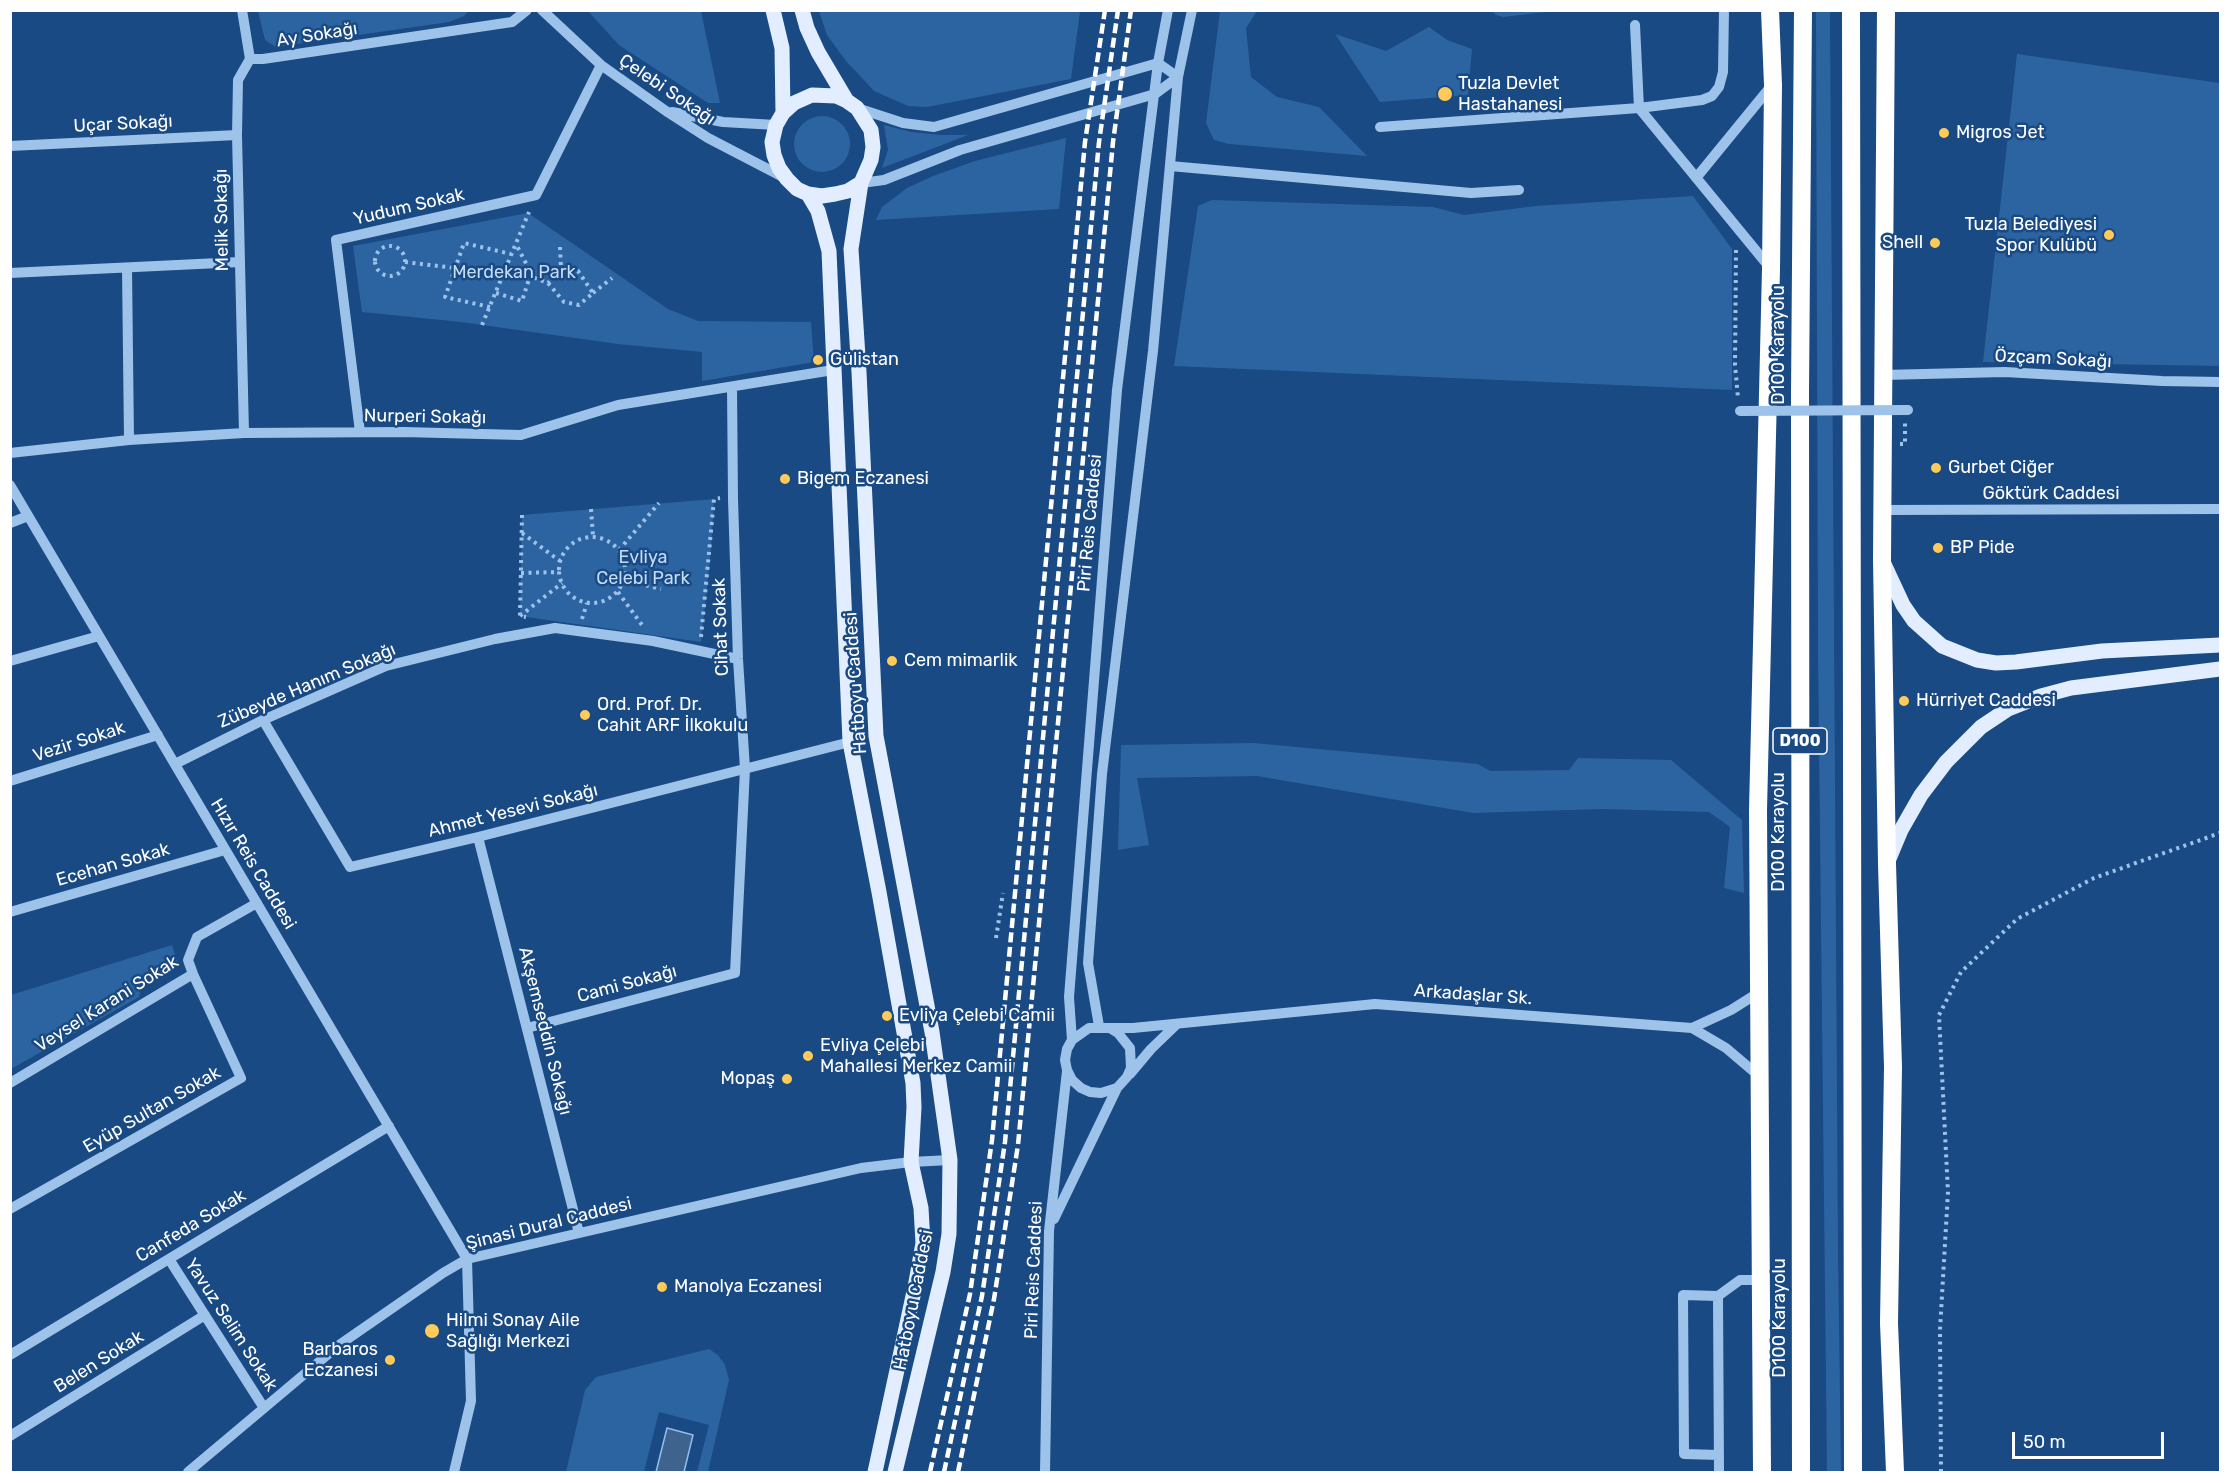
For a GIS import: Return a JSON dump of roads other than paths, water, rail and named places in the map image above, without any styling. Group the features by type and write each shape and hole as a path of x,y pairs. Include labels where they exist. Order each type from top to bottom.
{"highway":[{"path":"1762,1473 1758,810 1771,269 1773,85 1770,10"},
{"name":"D100 Karayolu","path":"1801,1473 1800,381 1803,10"},
{"name":"D100","path":"1851,10 1853,1473"},
{"path":"1883,1473 1889,1323 1893,1067 1882,559 1886,10"},
{"path":"1889,1323 1895,1473"}],"main road":[{"name":"Hatboyu Caddesi","path":"773,10 782,48 780,119 772,142 774,155 778,168 797,189 808,194 818,211 829,251 850,742 913,1083 911,1162 921,1208 923,1243 912,1305 875,1473"},
{"name":"Hatboyu Caddesi","path":"802,10 807,28 818,51 852,105 865,118 871,130 873,147 868,171 861,183 852,249 876,736 932,1032 950,1160 949,1234 943,1272 895,1473"},
{"path":"780,119 794,103 812,95 836,96 852,105"},
{"path":"808,194 822,196 835,194 848,191 861,183"},
{"path":"1882,559 1903,605 1920,628 1942,646 1977,660 2016,663 2102,651 2220,645"},
{"path":"1887,864 1901,830 1921,795 1946,762 1981,727 2008,709 2041,696 2071,688 2220,669"}],"street":[{"path":"242,10 250,59"},
{"name":"Ay Sokağı","path":"250,59 263,59 512,22 527,10"},
{"name":"Çelebi Sokağı","path":"542,10 601,65 666,111 708,138 787,179"},
{"name":"Piri Reis Caddesi","path":"1072,1040 1069,997 1117,390 1158,63 1168,10"},
{"path":"1104,1027 1088,963 1102,774 1153,351 1178,77 1192,10"},
{"path":"1380,127 1639,108 1702,100 1712,96 1719,87 1723,72 1724,10"},
{"path":"1635,25 1639,108 1771,269"},
{"name":"Melik Sokağı","path":"244,434 237,135 238,80 250,59"},
{"path":"852,105 903,123 934,127 1158,63 1178,77"},
{"name":"Yudum Sokak","path":"360,432 336,240 536,195 601,65"},
{"path":"861,183 884,180 960,150 1155,94 1178,77"},
{"path":"1696,178 1773,85"},
{"path":"666,111 723,122 780,119"},
{"name":"Uçar Sokağı","path":"10,146 237,135"},
{"path":"1170,166 1471,193 1519,190"},
{"path":"10,273 240,262"},
{"path":"127,268 129,440"},
{"name":"Nurperi Sokağı","path":"10,453 129,440 244,434 360,432 521,435 618,405 833,370"},
{"name":"Özçam Sokağı","path":"1883,375 2004,372 2220,382"},
{"name":"Cihat Sokak","path":"732,387 738,659 745,770 735,973"},
{"path":"1740,411 1908,410"},
{"name":"Hızır Reis Caddesi","path":"10,485 467,1259"},
{"name":"Göktürk Caddesi","path":"1882,510 2220,509"},
{"path":"10,523 28,516"},
{"name":"Zübeyde Hanım Sokağı","path":"175,764 263,720 386,666 495,639 555,628 653,641 738,659"},
{"path":"10,661 99,636"},
{"name":"Ahmet Yesevi Sokağı","path":"263,720 350,867 478,837 850,742"},
{"name":"Vezir Sokak","path":"10,781 158,735"},
{"name":"Akşemseddin Sokağı","path":"478,837 579,1233"},
{"name":"Ecehan Sokak","path":"10,912 225,850"},
{"name":"Veysel Karani Sokak","path":"10,1083 193,974 188,960 197,937 257,903"},
{"name":"Cami Sokağı","path":"527,1028 735,973"},
{"name":"Eyüp Sultan Sokak","path":"10,1209 241,1078 193,974"},
{"name":"Arkadaşlar Sk.","path":"1104,1027 1177,1024 1376,1004 1692,1028 1731,1011 1758,993"},
{"path":"1049,1231 1117,1088 1150,1049 1177,1024"},
{"path":"1117,1088 1101,1093 1090,1092 1080,1088 1072,1080 1065,1060 1072,1040 1089,1028 1104,1027 1118,1033 1130,1048 1131,1068 1127,1077"},
{"path":"1692,1028 1726,1048 1759,1076"},
{"name":"Piri Reis Caddesi","path":"1045,1473 1049,1231 1067,1070"},
{"name":"Canfeda Sokak","path":"10,1355 389,1126"},
{"name":"Şinasi Dural Caddesi","path":"188,1473 339,1345 467,1259 861,1168 950,1160"},
{"name":"Yavuz Selim Sokak","path":"169,1259 264,1408"},
{"path":"454,1473 471,1401 467,1259"},
{"path":"1719,1455 1684,1455 1683,1295 1718,1296 1740,1280 1760,1280"},
{"path":"1718,1296 1719,1473"},
{"name":"Belen Sokak","path":"10,1436 205,1315"}],"railway":[{"path":"930,1472 970,1294 992,1140 1085,142 1105,10"},
{"path":"944,1472 982,1296 1005,1142 1099,142 1118,10"},
{"path":"958,1472 994,1299 1018,1145 1113,142 1131,10"}],"place":[{"name":"Tuzla Devlet Hastahanesi","path":"1445,94"},
{"name":"Migros Jet","path":"1944,133"},
{"name":"Tuzla Belediyesi Spor Kulübü","path":"2109,235"},
{"name":"Shell","path":"1935,243"},
{"name":"Gülistan","path":"818,360"},
{"name":"Gurbet Ciğer","path":"1936,468"},
{"name":"Bigem Eczanesi","path":"785,479"},
{"name":"BP Pide","path":"1938,548"},
{"name":"Cem mimarlik","path":"892,661"},
{"name":"Hürriyet Caddesi","path":"1904,701"},
{"name":"Ord. Prof. Dr. Cahit ARF İlkokulu","path":"585,715"},
{"name":"Evliya Çelebi Camii","path":"887,1016"},
{"name":"Evliya Çelebi Mahallesi Merkez Camii","path":"808,1056"},
{"name":"Mopaş","path":"787,1079"},
{"name":"Manolya Eczanesi","path":"662,1287"},
{"name":"Hilmi Sonay Aile Sağlığı Merkezi","path":"432,1331"},
{"name":"Barbaros Eczanesi","path":"390,1360"}],"park label":[{"name":"Merdekan Park","path":"514,273"},
{"name":"Evliya Celebi Park","path":"643,568"}]}
